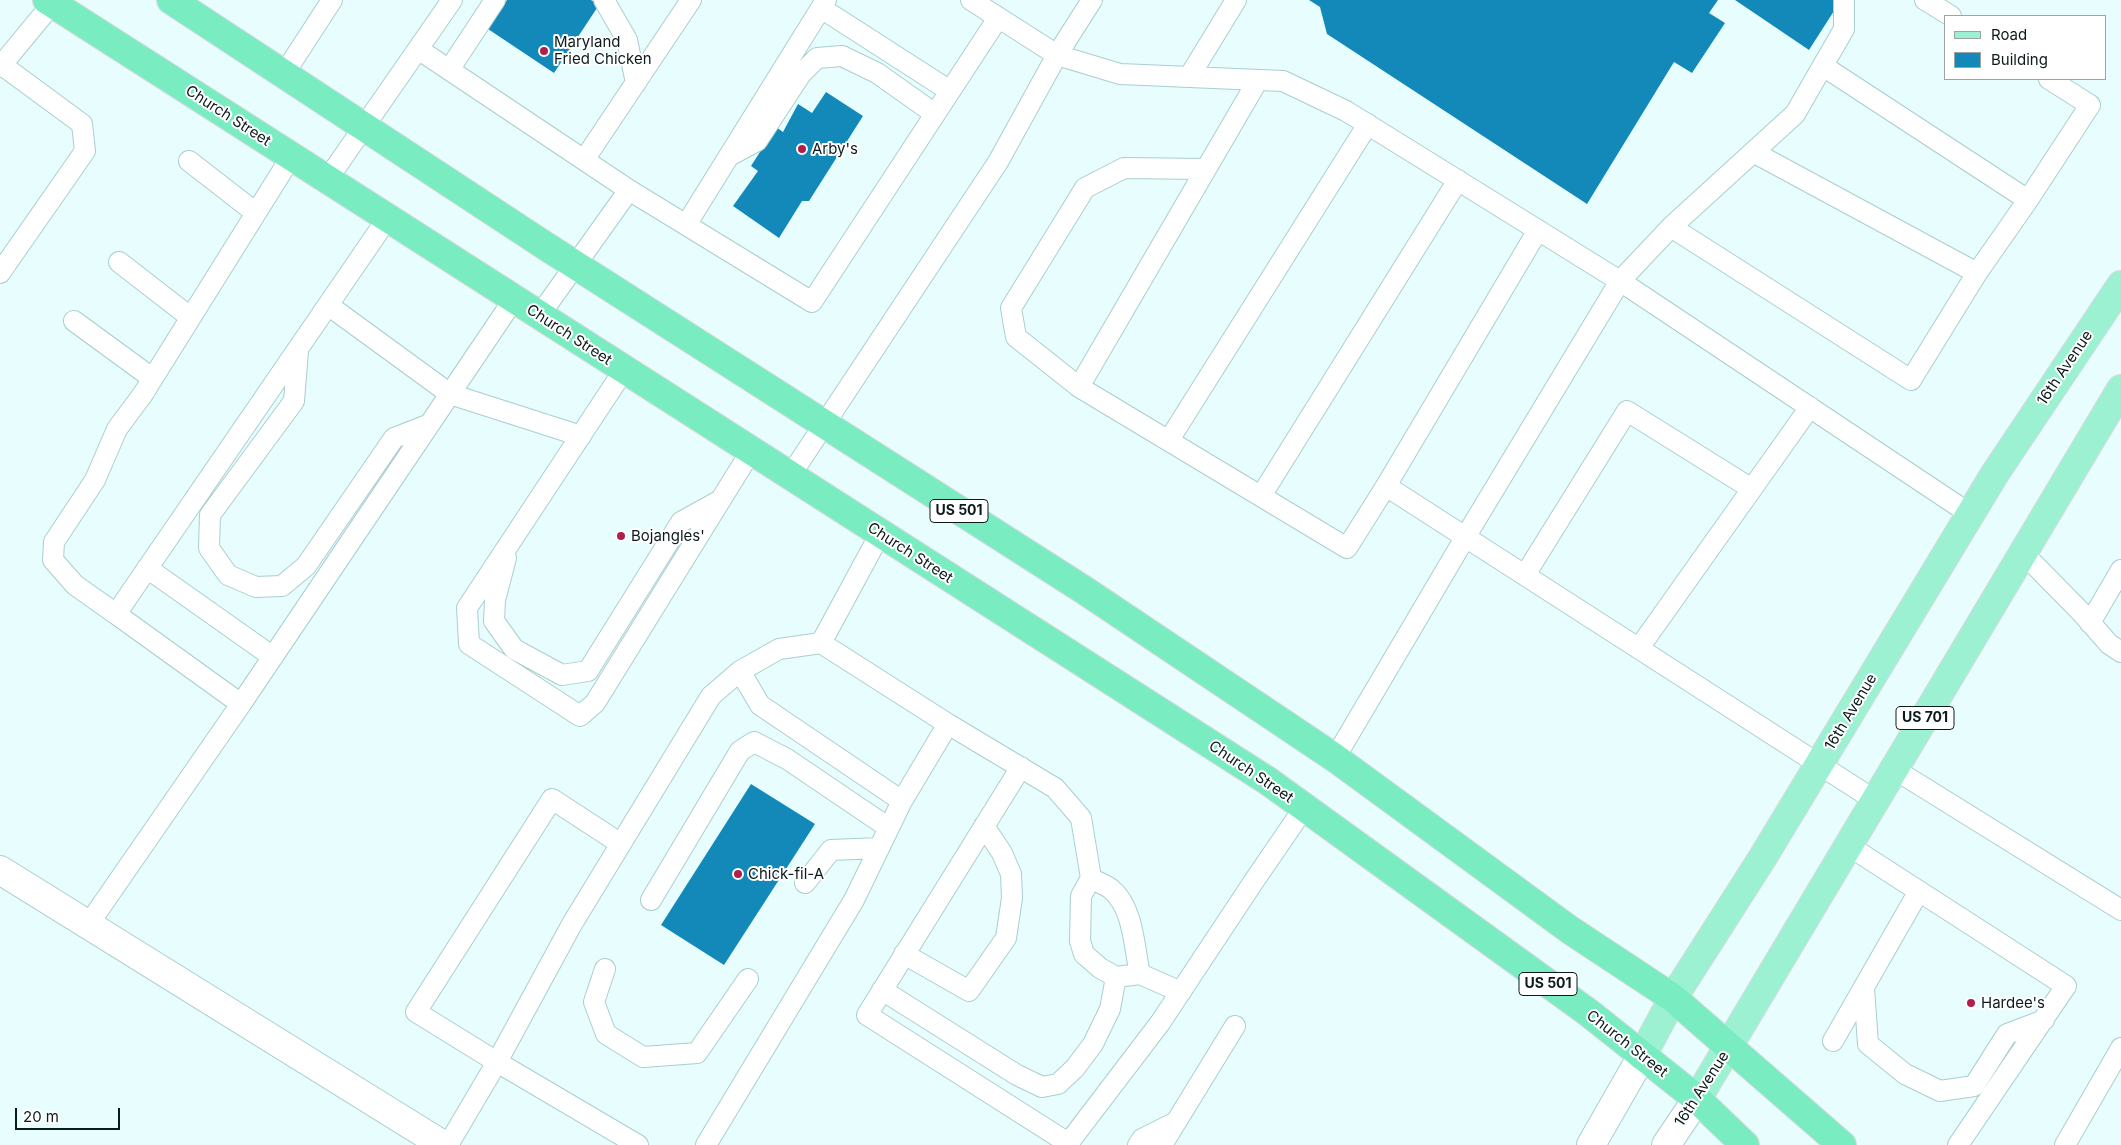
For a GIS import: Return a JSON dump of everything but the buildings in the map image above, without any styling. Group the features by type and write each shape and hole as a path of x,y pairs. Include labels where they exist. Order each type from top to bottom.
{"highway":[{"name":"US 501","path":"171,0 575,265 1084,590 1335,758 1570,930 1673,998 1842,1145"},
{"name":"Church Street","path":"49,2 1268,781 1589,1013 1697,1099 1746,1145"}],"main road":[{"name":"16th Avenue","path":"1642,1056 1673,998 1762,858 1994,475 2121,285"},
{"name":"16th Avenue","path":"1697,1099 2121,389"}],"street":[{"path":"0,870 443,1145"},
{"name":"16th Avenue","path":"1591,1145 1642,1056"},
{"name":"16th Avenue","path":"1666,1145 1697,1099"}],"lane":[{"path":"327,180 365,128 452,0"},
{"path":"450,70 496,0"},
{"path":"604,0 627,40 636,83"},
{"path":"584,160 691,0"},
{"path":"971,0 1057,55 1120,74 1283,81 1346,111 1620,281 1970,514"},
{"path":"790,476 998,162 1057,55 1092,0"},
{"path":"1189,77 1236,0"},
{"path":"1335,758 1620,281 1671,227 1795,114 1844,29 1844,0"},
{"path":"1925,0 1949,15"},
{"path":"284,74 328,1"},
{"path":"0,273 85,151 82,124 1,66 49,2"},
{"path":"686,225 823,4 950,91"},
{"path":"418,49 629,190 812,302 998,18"},
{"path":"729,156 757,141 801,74 817,58 842,56 877,73 935,114"},
{"path":"1823,66 2028,200"},
{"path":"1079,387 1258,80"},
{"path":"1671,227 1911,380 1977,273 2028,200 2090,105 2051,80"},
{"path":"1169,440 1368,124"},
{"path":"1753,152 1977,273"},
{"path":"241,704 75,585 53,560 54,542 95,480 117,429 152,378 291,157"},
{"path":"188,160 256,213"},
{"path":"1206,169 1124,168 1085,188 1012,308 1016,337 1079,387 1347,548 1386,486 1538,230"},
{"path":"1261,496 1458,180"},
{"path":"539,316 629,190"},
{"path":"116,614 387,218"},
{"path":"119,262 190,317"},
{"path":"88,925 273,657 514,299"},
{"path":"328,305 450,394 581,436"},
{"path":"74,321 152,378"},
{"path":"298,349 294,401 210,515 209,548 228,575 256,588 282,586 306,566 394,438 430,424"},
{"path":"624,370 467,608 468,644 580,716 595,704 751,451"},
{"path":"1639,648 1810,407"},
{"path":"1525,575 1627,411 1752,489"},
{"path":"1386,486 1876,801"},
{"path":"510,542 495,600 494,622 514,649 562,675 588,671 681,522 721,500"},
{"path":"821,643 880,534"},
{"path":"2024,553 2109,644 2121,652"},
{"path":"147,568 273,657"},
{"path":"2090,623 2121,570"},
{"path":"448,1145 497,1062 572,924 711,696 740,671 779,649 821,643 948,724 1055,788 1081,818 1091,878 1081,896 1080,941 1084,954 1100,968 1116,977 1140,974 1181,992"},
{"path":"740,671 760,705 902,801"},
{"path":"706,1145 854,900 902,801 948,724"},
{"path":"651,900 740,751 754,742 787,759 889,828"},
{"path":"1021,767 867,1015 1068,1144 1160,1023 1304,808"},
{"path":"1894,769 2121,910"},
{"path":"620,844 552,799 416,1012 638,1145"},
{"path":"904,954 969,991 1006,938 1012,898 1011,874 1002,853 984,826"},
{"path":"1849,846 2066,986 1958,1145"},
{"path":"805,883 831,850 879,848"},
{"path":"1091,878 1111,889 1121,900 1131,925 1140,974"},
{"path":"1833,1041 1919,892"},
{"path":"605,969 594,1002 606,1034 643,1057 697,1052 748,979"},
{"path":"882,990 1017,1075 1042,1087 1058,1084 1075,1068 1093,1044 1110,1009 1116,977"},
{"path":"1864,988 1868,1044 1905,1074 1940,1091 1974,1086 2007,1034 2044,1020"},
{"path":"1162,1145 1235,1026"},
{"path":"2065,1145 2121,1048"},
{"path":"1138,1145 1142,1139 1176,1122"}],"place":[{"name":"Maryland Fried Chicken","path":"544,51"},
{"name":"Arby's","path":"802,149"},
{"name":"Bojangles'","path":"621,536"},
{"name":"Chick-fil-A","path":"738,874"},
{"name":"Hardee's","path":"1971,1003"}]}
